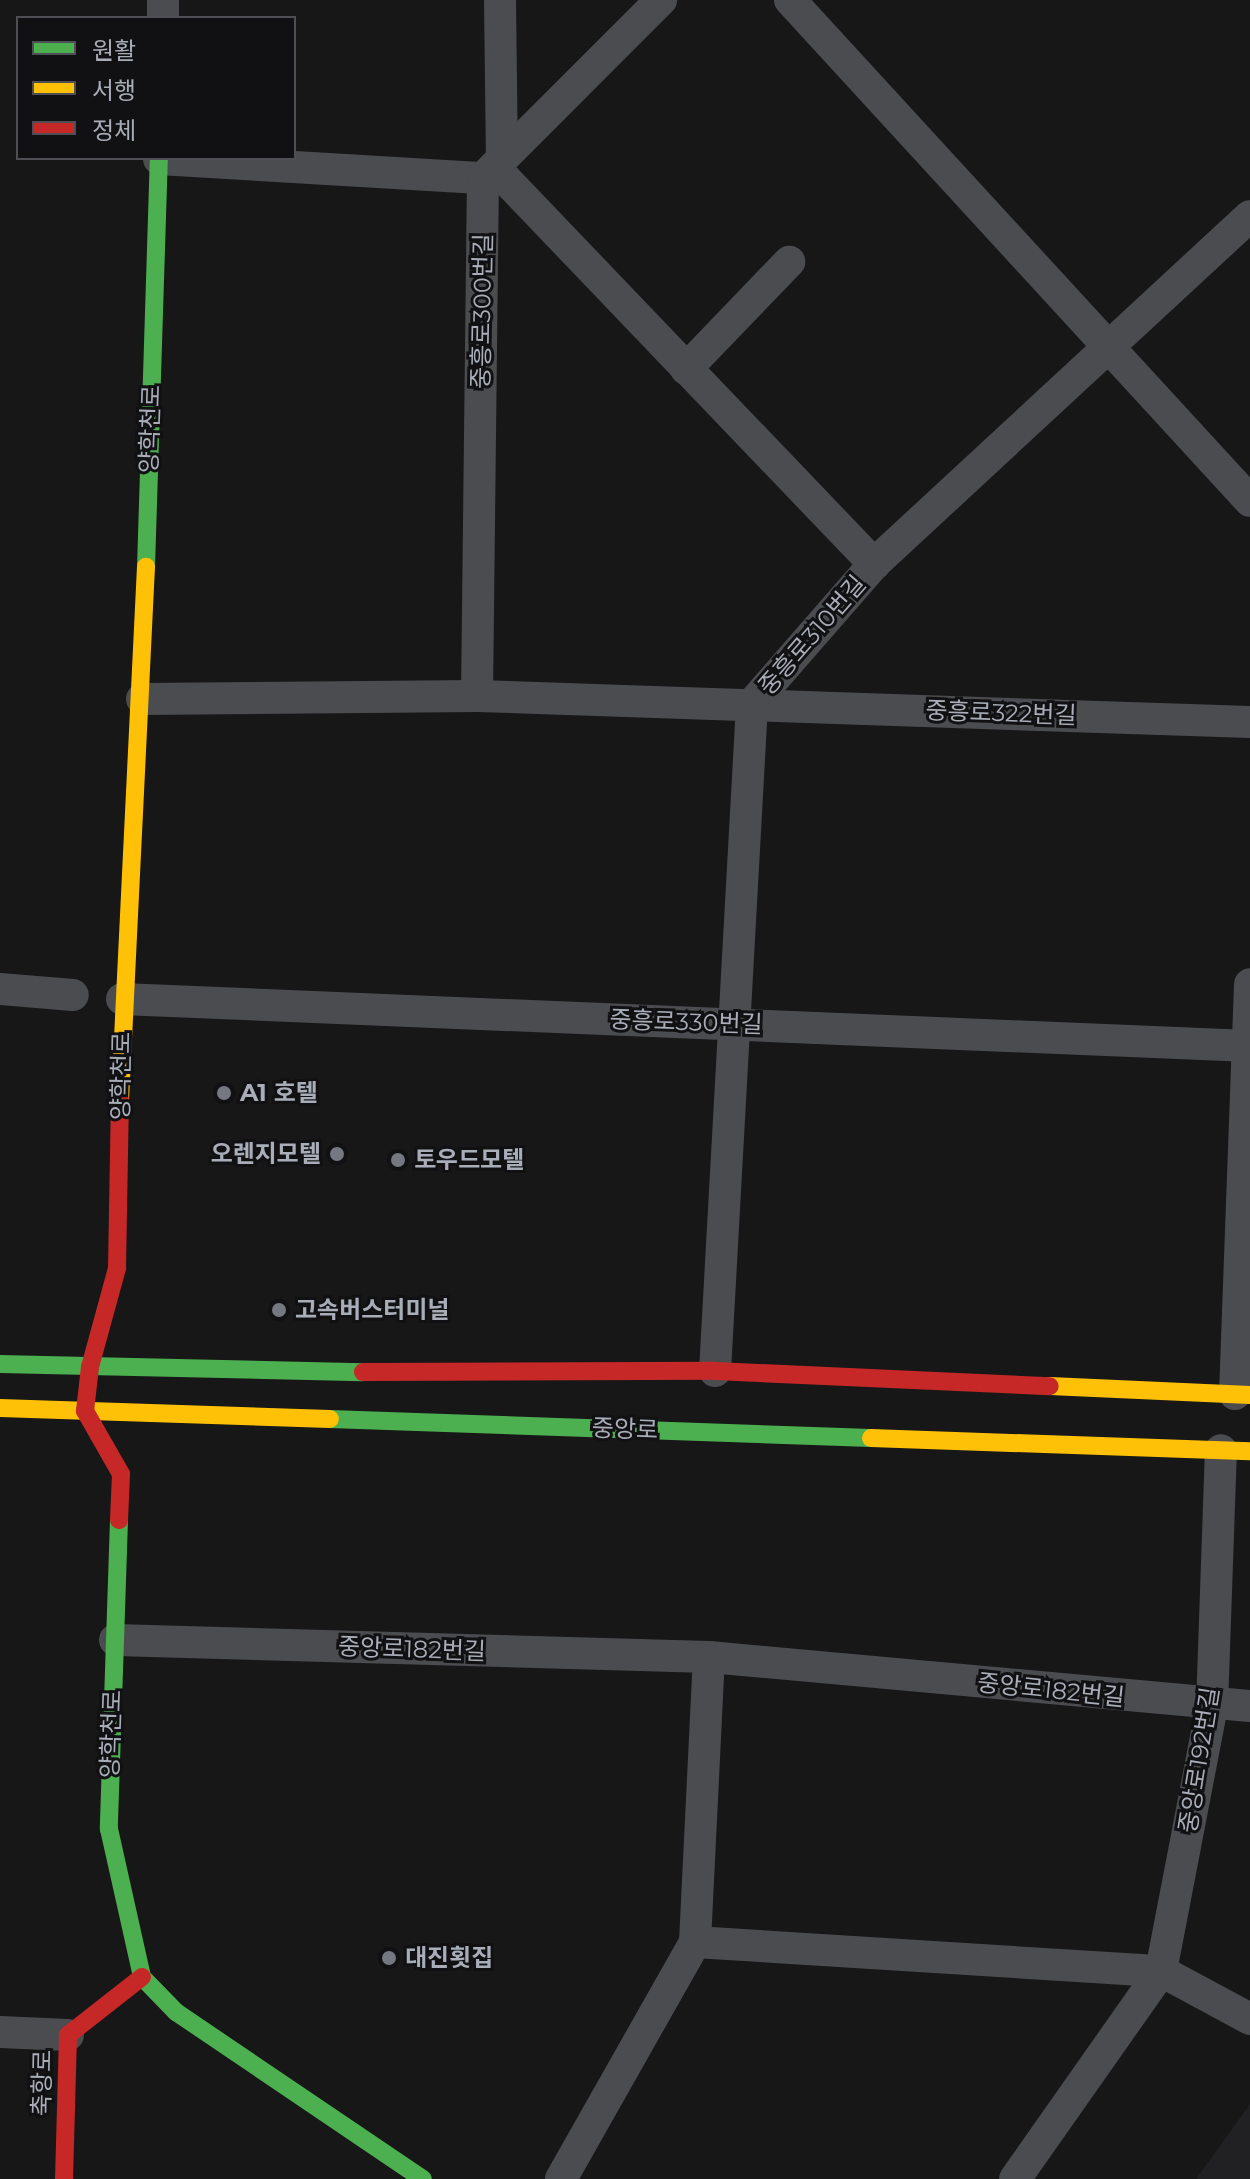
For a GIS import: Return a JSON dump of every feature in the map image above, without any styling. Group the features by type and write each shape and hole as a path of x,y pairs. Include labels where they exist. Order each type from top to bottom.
{"main road":[{"name":"양학천로","path":"142,1977 109,1829 121,1474 85,1411 90,1367 117,1268 122,999 142,699 159,160"},
{"path":"0,1364 191,1372 715,1371 1242,1394"},
{"name":"중앙로","path":"0,1408 1236,1451"},
{"path":"142,1977 176,2012 423,2179"},
{"name":"축항로","path":"64,2179 68,2035 142,1977"}],"street":[{"name":"중흥로300번길","path":"477,696 500,0"},
{"path":"493,168 661,0"},
{"path":"790,0 1250,501"},
{"path":"226,160 493,168 874,564"},
{"name":"중흥로310번길","path":"142,699 477,696 752,704 874,564 1250,216"},
{"path":"686,369 789,262"},
{"path":"715,1371 730,1023 752,704"},
{"name":"중흥로322번길","path":"752,704 1250,722"},
{"path":"1242,1394 1250,984"},
{"path":"0,989 73,995"},
{"name":"중흥로330번길","path":"122,999 1248,1046"},
{"name":"중앙로192번길","path":"1015,2179 1161,1971 1212,1706 1236,1451"},
{"name":"중앙로182번길","path":"115,1640 709,1657 1212,1706 1250,1706"},
{"path":"561,2179 695,1942 709,1657"},
{"path":"695,1942 1161,1971 1250,2019"},
{"path":"0,2032 68,2035"}],"shaded area":[{"path":"1250,2104 1250,2179 1196,2179"}],"traffic: fast":[{"path":"146,567 159,160"},
{"path":"0,1364 363,1372"},
{"path":"330,1419 871,1438"},
{"path":"119,1520 109,1829 142,1977"},
{"path":"142,1977 176,2012 423,2179"}],"traffic: slow":[{"path":"120,1100 146,567"},
{"path":"1050,1386 1250,1395"},
{"path":"0,1408 330,1419"},
{"path":"871,1438 1250,1451"}],"traffic: jam":[{"path":"119,1520 121,1474 85,1411 90,1367 117,1268 120,1100"},
{"path":"363,1372 715,1371 1050,1386"},
{"path":"64,2179 68,2035 142,1977"}],"place":[{"name":"A1 호텔","path":"224,1093"},
{"name":"오렌지모텔","path":"337,1154"},
{"name":"토우드모텔","path":"398,1160"},
{"name":"고속버스터미널","path":"279,1310"},
{"name":"대진횟집","path":"389,1958"}]}
